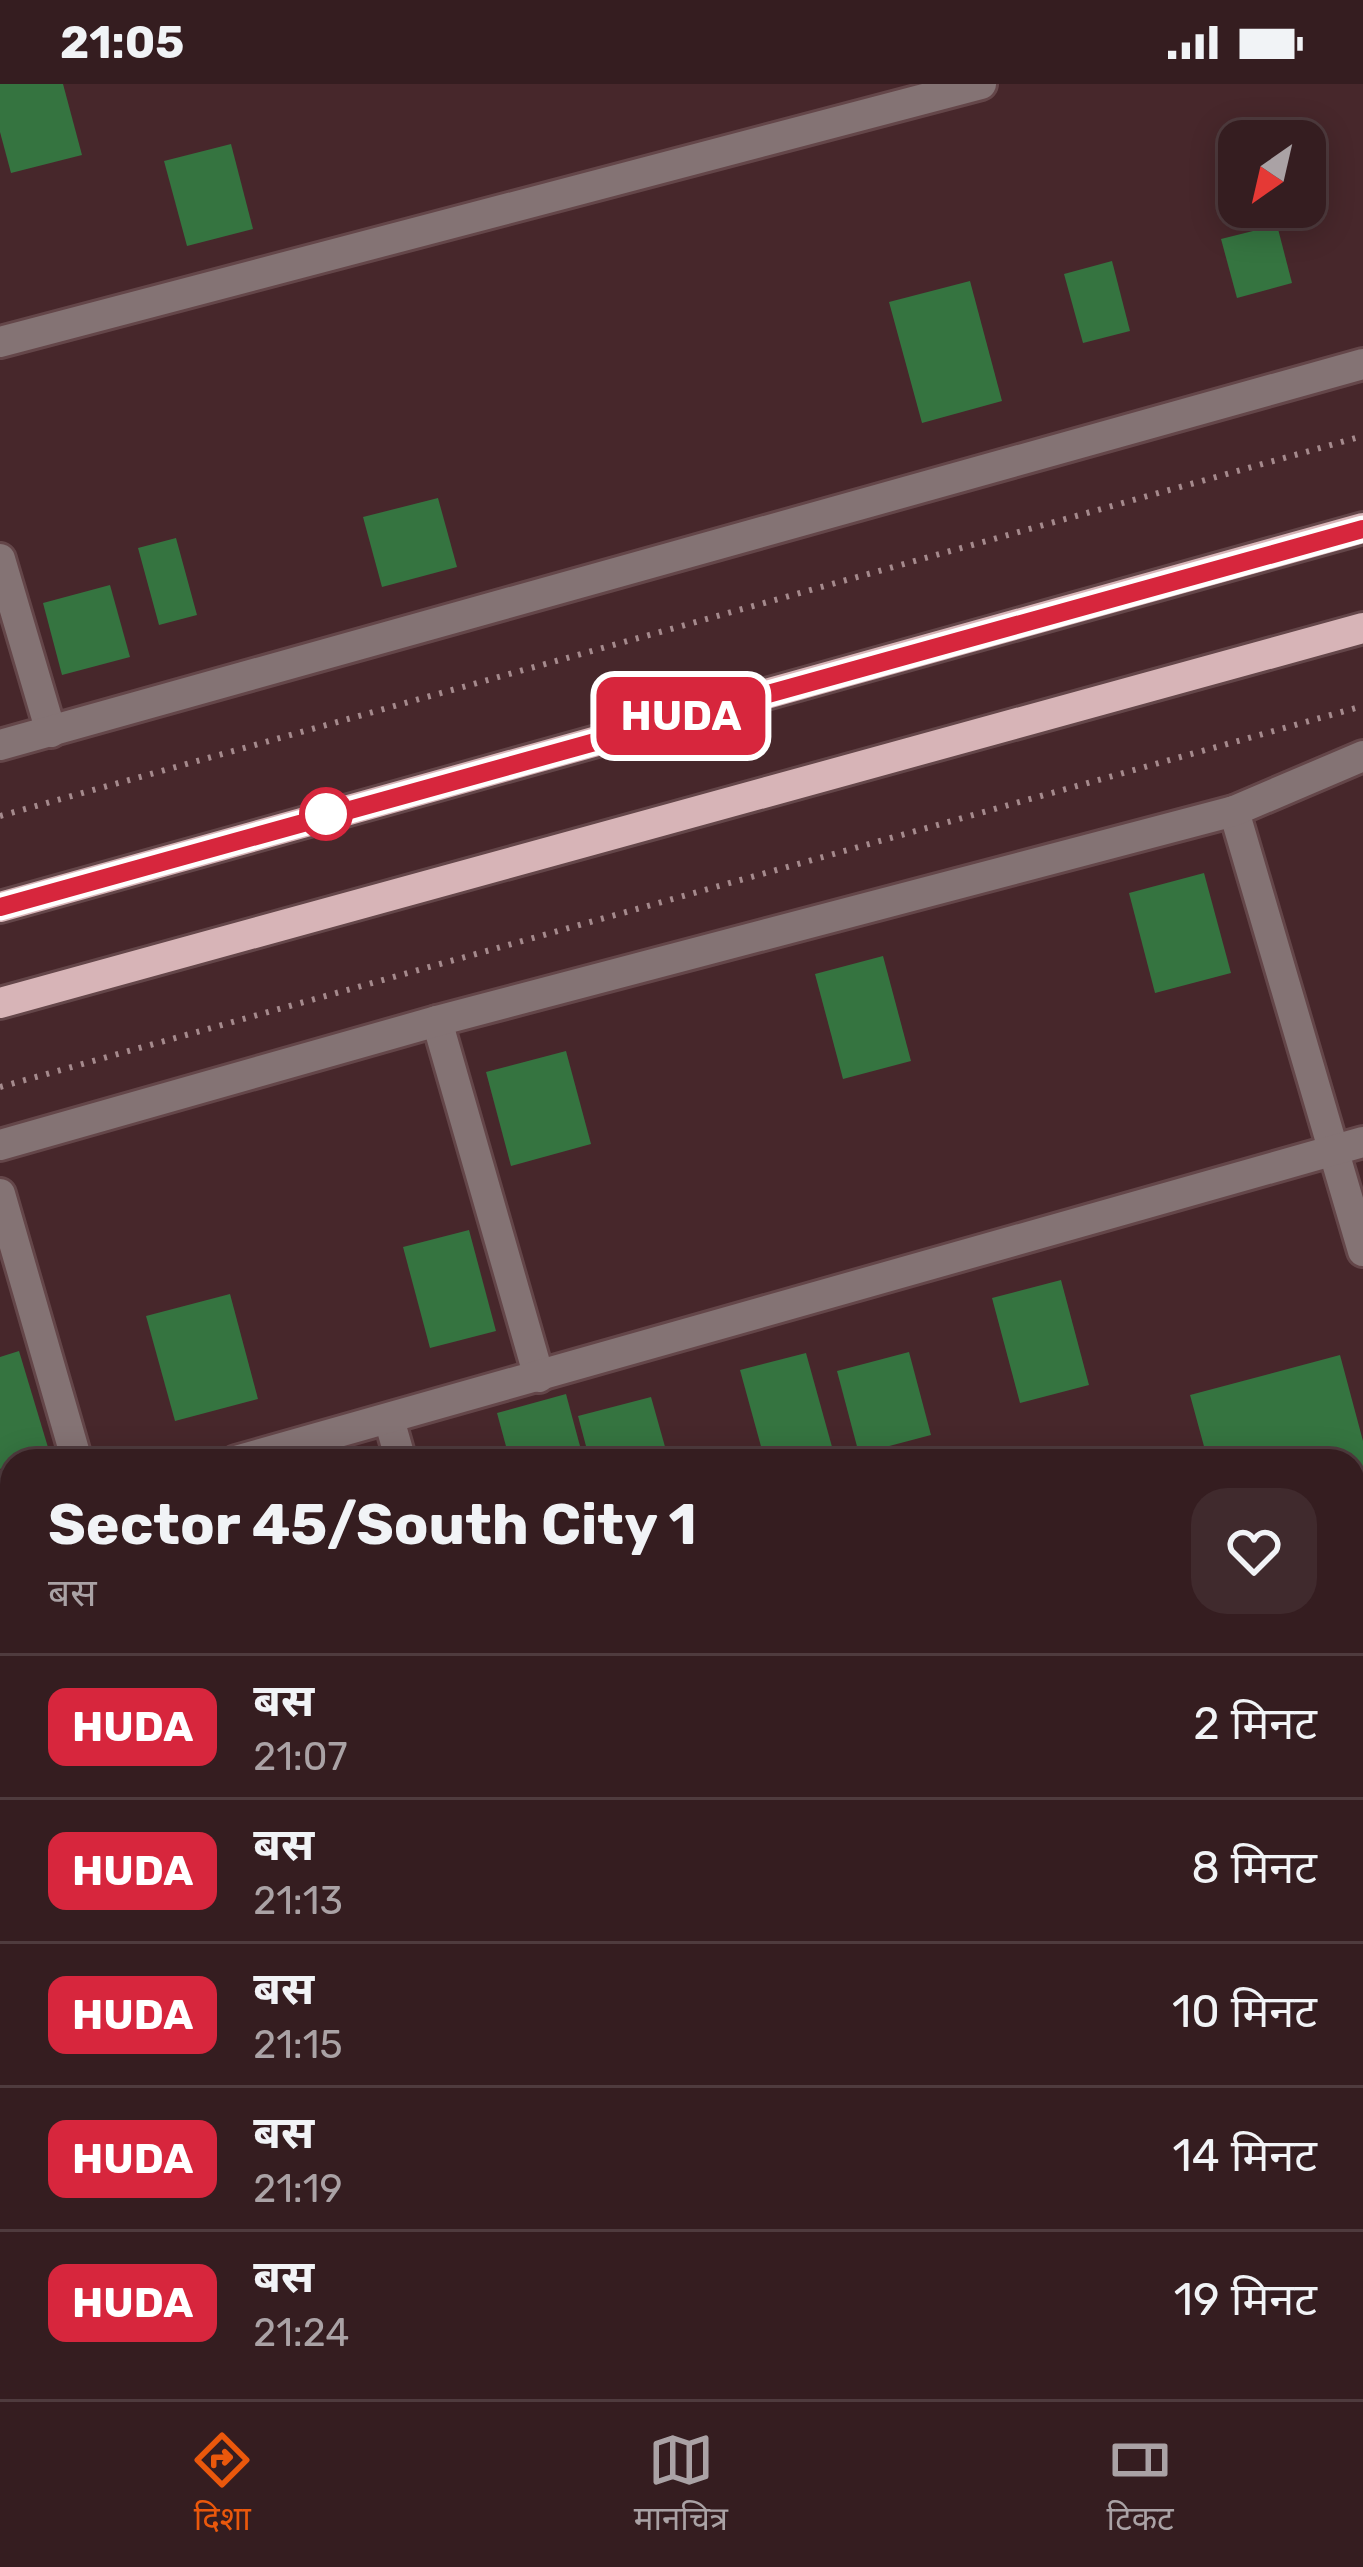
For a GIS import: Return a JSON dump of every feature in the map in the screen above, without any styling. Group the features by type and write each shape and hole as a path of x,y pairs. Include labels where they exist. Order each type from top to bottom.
{"main road":[{"path":"0,907 1363,528"},
{"path":"0,1003 1363,628"}],"street":[{"path":"0,342 981,84"},
{"path":"0,745 1363,364"},
{"path":"0,559 51,732"},
{"path":"0,1145 437,1021 1234,811 1363,757"},
{"path":"1234,811 1350,1146 1363,1251"},
{"path":"437,1021 539,1377"},
{"path":"280,1449 1350,1146"},
{"path":"0,1194 74,1449"},
{"path":"389,1419 398,1449"}],"path":[{"path":"0,816 1363,436"},
{"path":"0,1087 1363,706"}],"building":[{"path":"0,84 63,84 82,155 11,173 0,132"},
{"path":"231,144 253,229 187,246 164,161"},
{"path":"1278,228 1292,283 1237,298 1221,239"},
{"path":"1112,261 1130,331 1083,343 1064,274"},
{"path":"970,281 1002,401 922,423 889,302"},
{"path":"438,498 457,567 382,587 363,517"},
{"path":"176,538 197,615 159,625 138,548"},
{"path":"110,585 130,657 62,675 43,603"},
{"path":"1204,873 1231,973 1155,993 1129,893"},
{"path":"883,956 911,1061 843,1079 815,974"},
{"path":"566,1051 591,1144 511,1166 486,1072"},
{"path":"469,1230 496,1331 430,1348 403,1247"},
{"path":"1061,1280 1089,1385 1020,1403 992,1298"},
{"path":"230,1294 258,1399 175,1421 146,1316"},
{"path":"19,1351 48,1449 0,1449 0,1357"},
{"path":"909,1352 931,1435 878,1449 858,1449 837,1371"},
{"path":"806,1353 833,1449 762,1449 740,1370"},
{"path":"1340,1355 1363,1449 1205,1449 1190,1395"},
{"path":"566,1394 581,1449 507,1449 497,1413"},
{"path":"651,1397 666,1449 587,1449 578,1416"}],"bus line":[{"name":"HUDA","path":"0,907 1363,529"}]}
